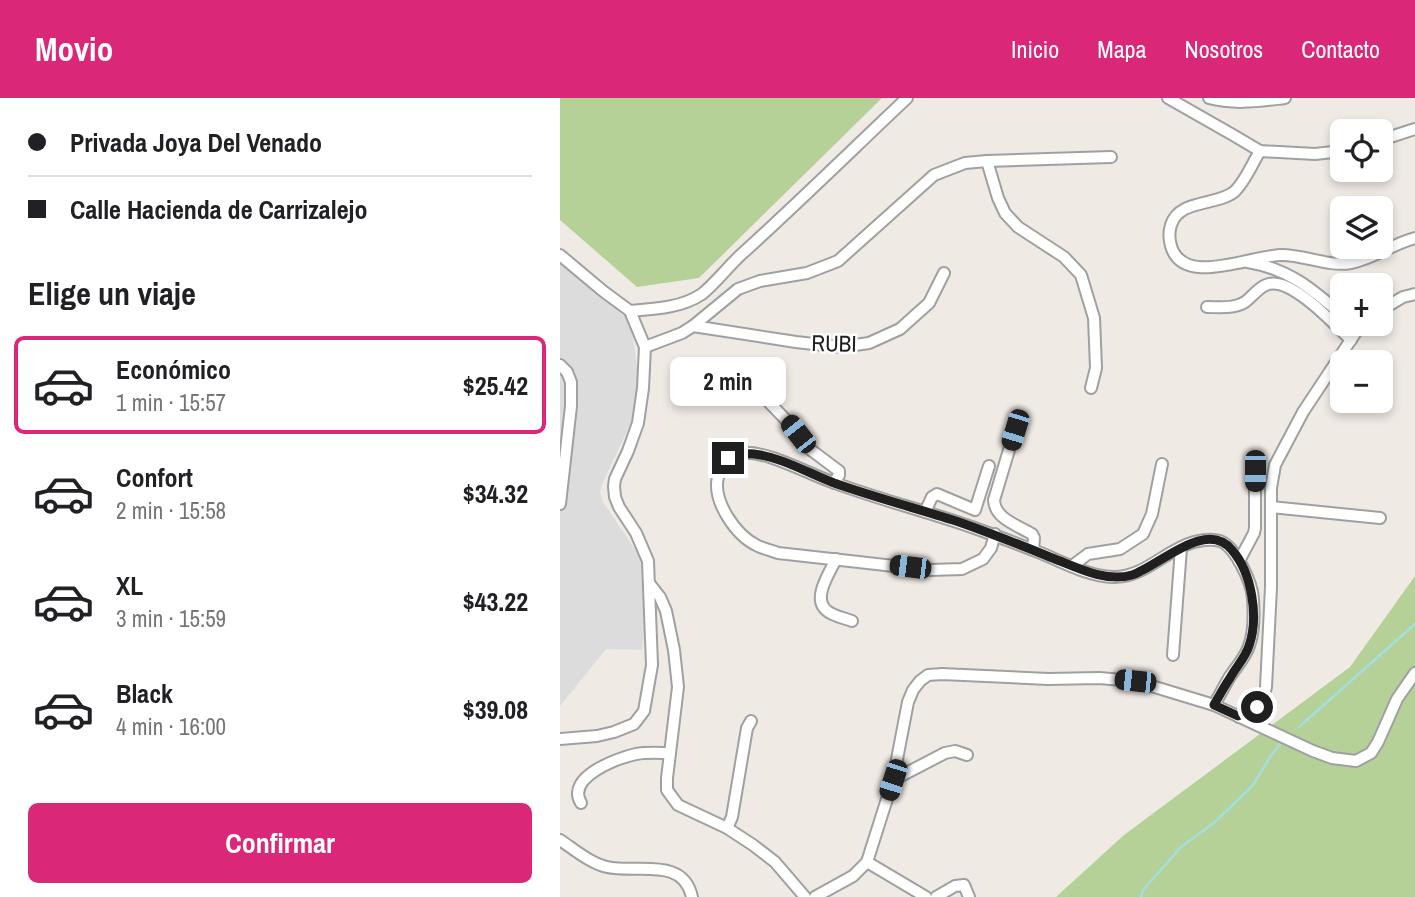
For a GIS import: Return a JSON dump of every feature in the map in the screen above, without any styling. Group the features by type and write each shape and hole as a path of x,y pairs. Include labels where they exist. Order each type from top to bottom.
{"street":[{"path":"630,311 667,307 702,294 907,98"},
{"path":"1168,98 1260,151 1330,152"},
{"path":"1209,98 1226,102 1253,102 1285,98"},
{"path":"1393,136 1415,130"},
{"path":"1260,151 1236,190 1223,199 1188,207 1175,216 1170,226 1170,240 1173,254 1183,263 1213,268 1260,257 1283,255 1348,264 1415,238"},
{"path":"645,347 693,326 738,289 760,281 807,273 838,261 934,175 965,163 987,160 1111,157"},
{"path":"987,160 1005,212 1018,227 1064,257 1081,275 1094,318 1096,368 1091,388"},
{"path":"560,255 630,311 645,347 638,423 614,486 619,507 636,533 648,561 652,665 644,711 634,723 597,736 560,740"},
{"path":"1242,261 1262,264 1287,273 1330,305"},
{"name":"RUBI","path":"693,326 830,346 869,343 900,329 929,303 944,273"},
{"path":"1207,307 1237,306 1266,285 1279,284 1308,299 1351,340"},
{"path":"1393,303 1415,294"},
{"path":"1238,716 1257,707 1263,699 1266,687 1271,488 1275,465 1303,412 1353,336"},
{"path":"560,365 571,382 571,406 560,504"},
{"path":"761,394 807,447 839,471 834,483"},
{"path":"1015,430 994,500 995,509 999,515 1032,534 1033,550"},
{"path":"995,534 991,548 983,559 962,569 930,570 778,552 756,545 739,532 726,515 718,496 716,481 728,458 742,453 756,454 834,483 995,534 1094,574 1112,577 1132,575 1194,542 1220,541 1231,548 1239,561 1253,597 1250,645 1214,705"},
{"path":"1072,566 1088,554 1120,550 1143,534 1152,514 1162,464"},
{"path":"925,512 932,497 937,495 975,510 989,466"},
{"path":"1239,561 1255,528 1255,471"},
{"path":"1271,507 1380,517"},
{"path":"1173,656 1181,548"},
{"path":"835,559 821,591 820,601 826,611 852,621"},
{"path":"649,583 660,597 666,611 678,687 667,790 678,805 727,828 775,862 805,897"},
{"path":"815,897 853,876 867,862 893,780 908,702 913,690 928,675 1126,680 1214,705 1313,751 1332,758 1356,761 1370,753 1378,742 1397,699 1415,673"},
{"path":"1397,699 1415,688"},
{"path":"727,828 732,817 747,728 751,722"},
{"path":"893,780 944,753 955,751 967,755"},
{"path":"581,803 577,797 578,789 589,774 614,760 639,753 670,753"},
{"path":"560,840 595,863 610,868 673,872 685,880 692,897"},
{"path":"867,862 926,897"},
{"path":"936,897 955,886 964,885 969,897"}],"shaded area":[{"path":"560,252 622,315 630,316 640,387 635,414 600,492 603,502 640,557 645,622 642,650 606,649 560,706"}],"green space":[{"path":"560,98 882,98 699,278 637,287 560,220"},
{"path":"1415,576 1415,897 1056,897 1124,835 1350,667"}],"waterway":[{"path":"1299,727 1415,624"},
{"path":"1141,897 1143,890 1181,847 1215,822 1253,785 1281,743"}],"route":[{"path":"728,458 742,453 772,458 834,483 995,534 1094,574 1112,577 1132,575 1194,542 1220,541 1231,548 1248,579 1253,597 1252,629 1250,645 1244,657 1214,705 1238,716 1257,707"}]}
